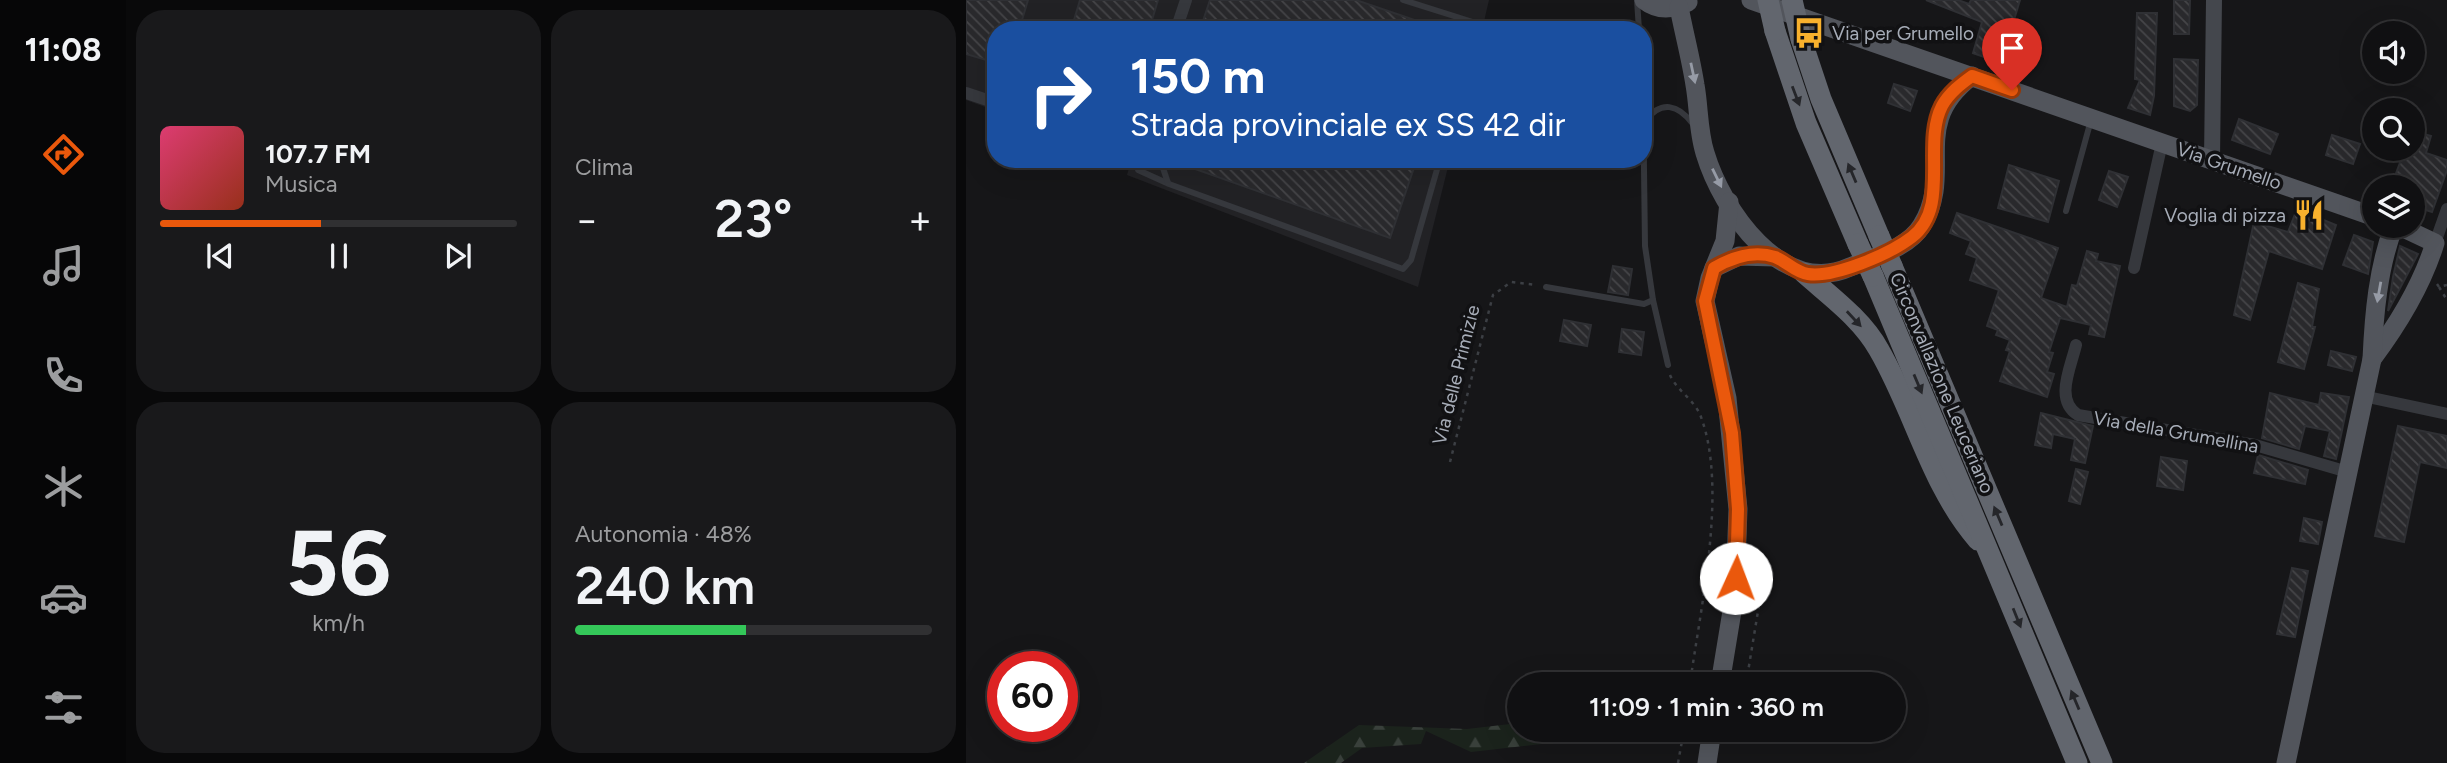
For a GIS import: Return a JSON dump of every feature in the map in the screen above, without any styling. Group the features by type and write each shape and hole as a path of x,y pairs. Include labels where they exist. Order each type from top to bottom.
{"highway":[{"name":"Circonvallazione Leuceriano","path":"1792,0 1801,39 1821,99 2102,763"},
{"name":"Circonvallazione Leuceriano","path":"1760,1 1775,31 1806,123 2077,763"},
{"path":"1804,273 1856,320 1879,348 1957,516 1991,555"}],"main road":[{"path":"1644,0 1659,8 1684,3 1705,153 1729,202 1755,239 1775,257 1804,273 1820,275 1846,269 1903,243 1921,228 1932,202 1940,110 1952,93 1972,76"},
{"name":"Via Grumello","path":"1760,1 2362,212"},
{"path":"1722,672 1735,593 1738,509 1727,398 1705,301 1725,241 1729,202"},
{"path":"2286,763 2372,359 2374,316 2390,238"},
{"path":"2372,359 2395,329 2441,246 2423,238"},
{"path":"1714,268 1740,256 1775,257"},
{"path":"1707,763 1710,742"}],"street":[{"path":"1179,21 1186,0"},
{"path":"2212,159 2214,0"},
{"path":"966,93 987,100"},
{"name":"Via Grumello","path":"2134,268 2162,143"},
{"path":"2441,246 2447,209"},
{"name":"Via della Grumellina","path":"2076,345 2064,394 2070,410 2078,415 2255,445 2348,472"},
{"path":"2363,396 2447,414"}],"lane":[{"path":"1403,0 1470,21"},
{"path":"1637,0 1638,21"},
{"path":"1652,113 1656,108 1675,107 1684,112 1702,135"},
{"path":"2066,211 2092,118"},
{"path":"1138,168 1169,184 1403,269 1411,260 1437,168"},
{"path":"1163,168 1169,184"},
{"path":"1645,168 1645,246 1653,300 1668,365"},
{"path":"1546,287 1644,304 1653,300"}],"path":[{"name":"Via delle Primizie","path":"1450,462 1493,295 1511,282 1546,287"},
{"path":"2439,287 2447,300"},
{"path":"1668,365 1674,385 1700,413 1711,482 1708,550 1692,672"},
{"path":"1748,672 1760,599 1757,562"},
{"path":"1678,763 1682,742"}],"shaded area":[{"path":"966,0 1489,0 1484,21 987,21 987,108 966,100"},
{"path":"1129,168 1448,168 1418,287 1127,175"}],"green space":[{"path":"1507,724 1507,742 1559,742 1471,752 1426,731 1421,744 1362,748 1341,763 1304,763 1359,725 1467,729"}],"building":[{"path":"966,0 1028,0 1022,21 987,21 987,60 966,54"},
{"path":"1080,0 1158,0 1152,21 1074,21"},
{"path":"1210,0 1356,0 1418,21 1203,21"},
{"path":"1926,0 1958,0 1969,4 1971,0 2020,0 2001,63 1973,53 1982,22"},
{"path":"2174,0 2190,0 2189,34 2174,34"},
{"path":"2137,13 2157,13 2154,96 2150,115 2128,108 2140,80 2135,79"},
{"path":"2174,59 2198,60 2197,105 2190,111 2174,106"},
{"path":"1894,84 1917,91 1910,111 1888,103"},
{"path":"2239,119 2278,134 2270,154 2232,140"},
{"path":"2425,134 2431,136 2426,153 2447,160 2447,170 2432,212 2425,210 2425,175 2395,175 2401,161 2425,161"},
{"path":"2332,135 2360,144 2353,164 2326,155"},
{"path":"2009,165 2059,181 2048,222 1998,208"},
{"path":"1192,168 1414,168 1390,238"},
{"path":"2109,171 2128,177 2117,207 2099,200"},
{"path":"2297,209 2336,225 2322,269 2269,251 2250,320 2234,315 2254,222 2288,232"},
{"path":"1957,213 2058,248 2041,298 2067,307 2072,285 2077,286 2087,251 2098,254 2096,261 2120,266 2104,337 2089,334 2091,325 2060,318 2049,352 2053,353 2047,372 2054,374 2047,397 2000,381 2010,351 2006,350 2010,340 1996,335 1998,330 1987,326 1999,290 1970,280 1977,258 1966,254 1971,241 1950,233"},
{"path":"2354,235 2373,242 2368,274 2343,265"},
{"path":"2400,246 2418,254 2388,311 2393,277"},
{"path":"1613,266 1632,269 1628,295 1608,292"},
{"path":"2298,283 2319,289 2312,327 2315,327 2304,369 2278,362"},
{"path":"1564,320 1591,325 1587,346 1560,341"},
{"path":"1622,329 1644,332 1641,355 1619,352"},
{"path":"2331,351 2356,357 2352,371 2328,365"},
{"path":"2270,393 2319,405 2321,393 2349,397 2336,459 2324,456 2330,431 2305,426 2299,449 2262,438"},
{"path":"2041,413 2093,426 2085,463 2071,460 2075,439 2053,434 2051,448 2035,445"},
{"path":"2398,426 2447,436 2447,468 2420,462 2404,542 2375,536"},
{"path":"2258,455 2308,470 2305,484 2254,473"},
{"path":"2161,457 2187,461 2183,490 2157,486"},
{"path":"2076,469 2088,472 2080,504 2069,501"},
{"path":"2304,518 2322,522 2318,544 2300,541"},
{"path":"2292,568 2308,571 2295,637 2277,634"}],"place":[{"name":"Via per Grumello","path":"1809,33"},
{"name":"Voglia di pizza","path":"2309,215"}],"route":[{"path":"1736,578 1738,509 1732,433 1727,398 1705,301 1706,289 1714,268 1740,256 1763,256 1775,257 1804,273 1820,275 1846,269 1903,243 1921,228 1932,202 1938,118 1944,103 1972,76 2012,90"}]}
